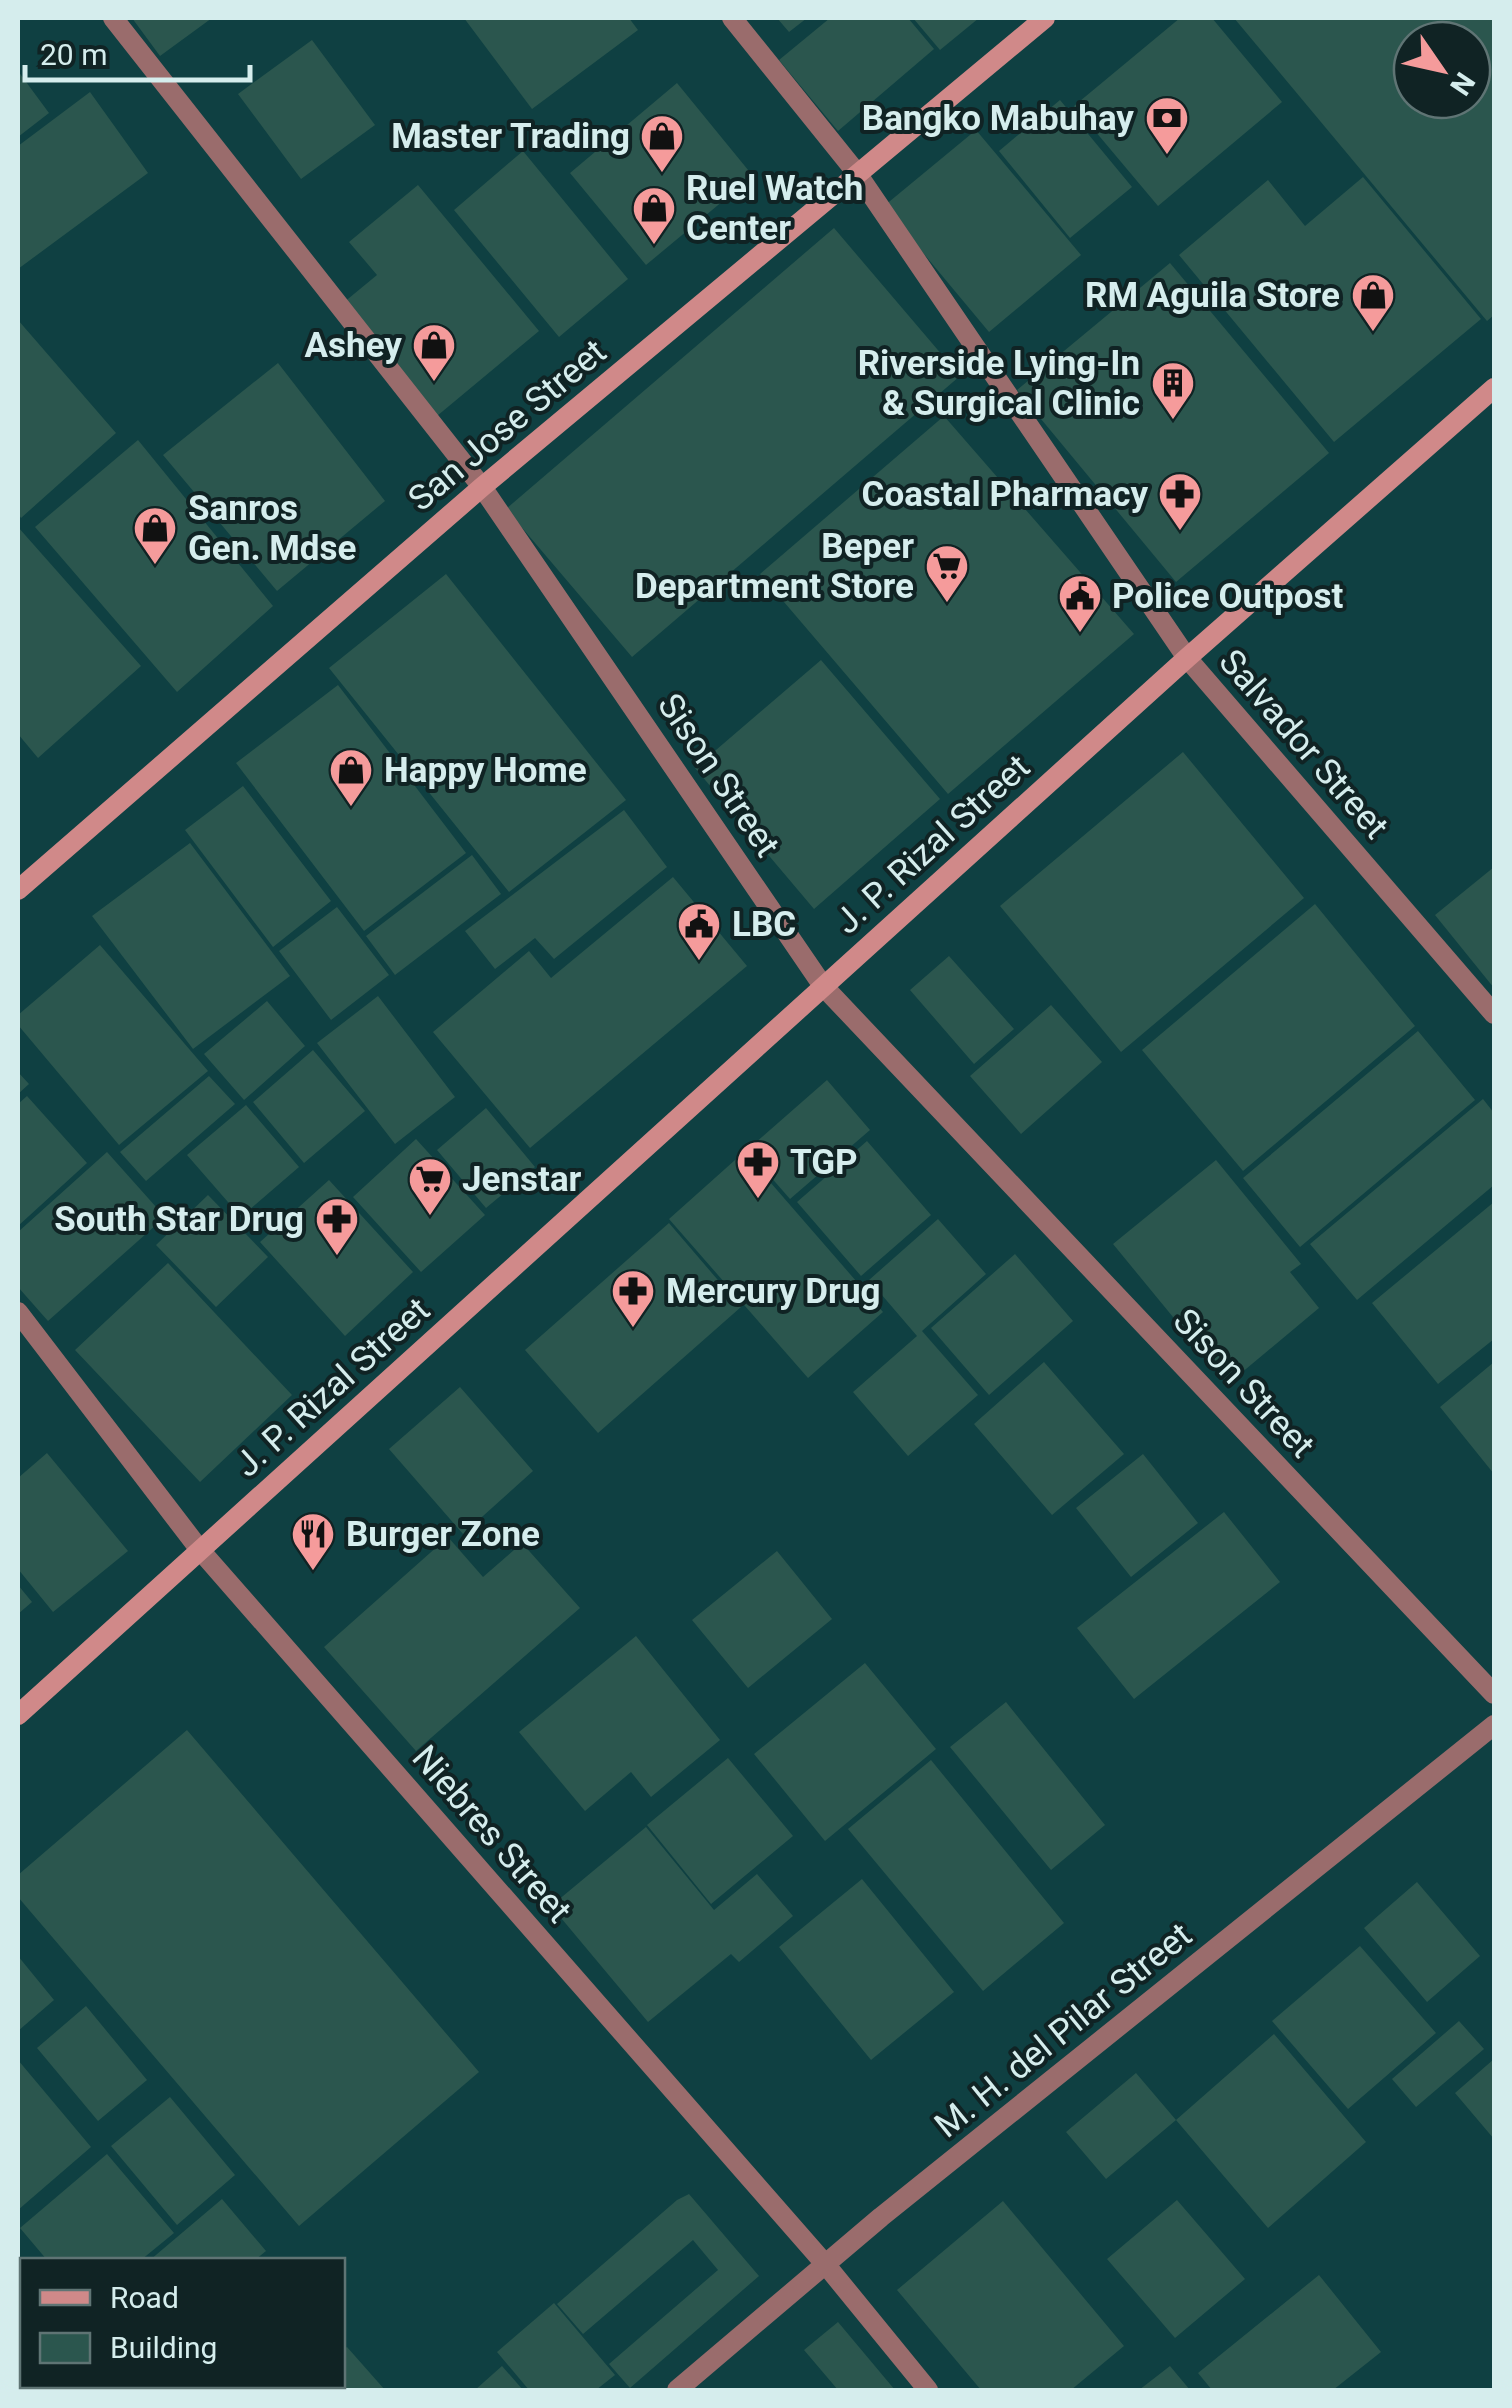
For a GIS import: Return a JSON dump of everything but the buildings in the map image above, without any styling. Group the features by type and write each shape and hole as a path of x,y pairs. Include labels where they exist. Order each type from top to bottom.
{"street":[{"name":"Sison Street","path":"113,18 482,487 824,986 1494,1694"},
{"name":"Salvador Street","path":"732,18 856,172 1187,658 1494,1014"},
{"name":"San Jose Street","path":"18,890 482,487 1045,18"},
{"name":"J. P. Rizal Street","path":"18,1715 1187,658 1494,388"},
{"name":"Niebres Street","path":"18,1312 200,1550 826,2266 928,2390"},
{"name":"M. H. del Pilar Street","path":"677,2390 881,2218 1494,1725"}],"place":[{"name":"Bangko Mabuhay","path":"1167,156"},
{"name":"Master Trading","path":"662,174"},
{"name":"Ruel Watch Center","path":"654,246"},
{"name":"RM Aguila Store","path":"1373,333"},
{"name":"Ashey","path":"434,383"},
{"name":"Riverside Lying-In & Surgical Clinic","path":"1173,421"},
{"name":"Coastal Pharmacy","path":"1180,532"},
{"name":"Sanros Gen. Mdse","path":"155,566"},
{"name":"Beper Department Store","path":"947,604"},
{"name":"Police Outpost","path":"1080,634"},
{"name":"Happy Home","path":"351,808"},
{"name":"LBC","path":"699,962"},
{"name":"TGP","path":"758,1200"},
{"name":"Jenstar","path":"430,1217"},
{"name":"South Star Drug","path":"337,1257"},
{"name":"Mercury Drug","path":"633,1329"},
{"name":"Burger Zone","path":"313,1572"}]}
